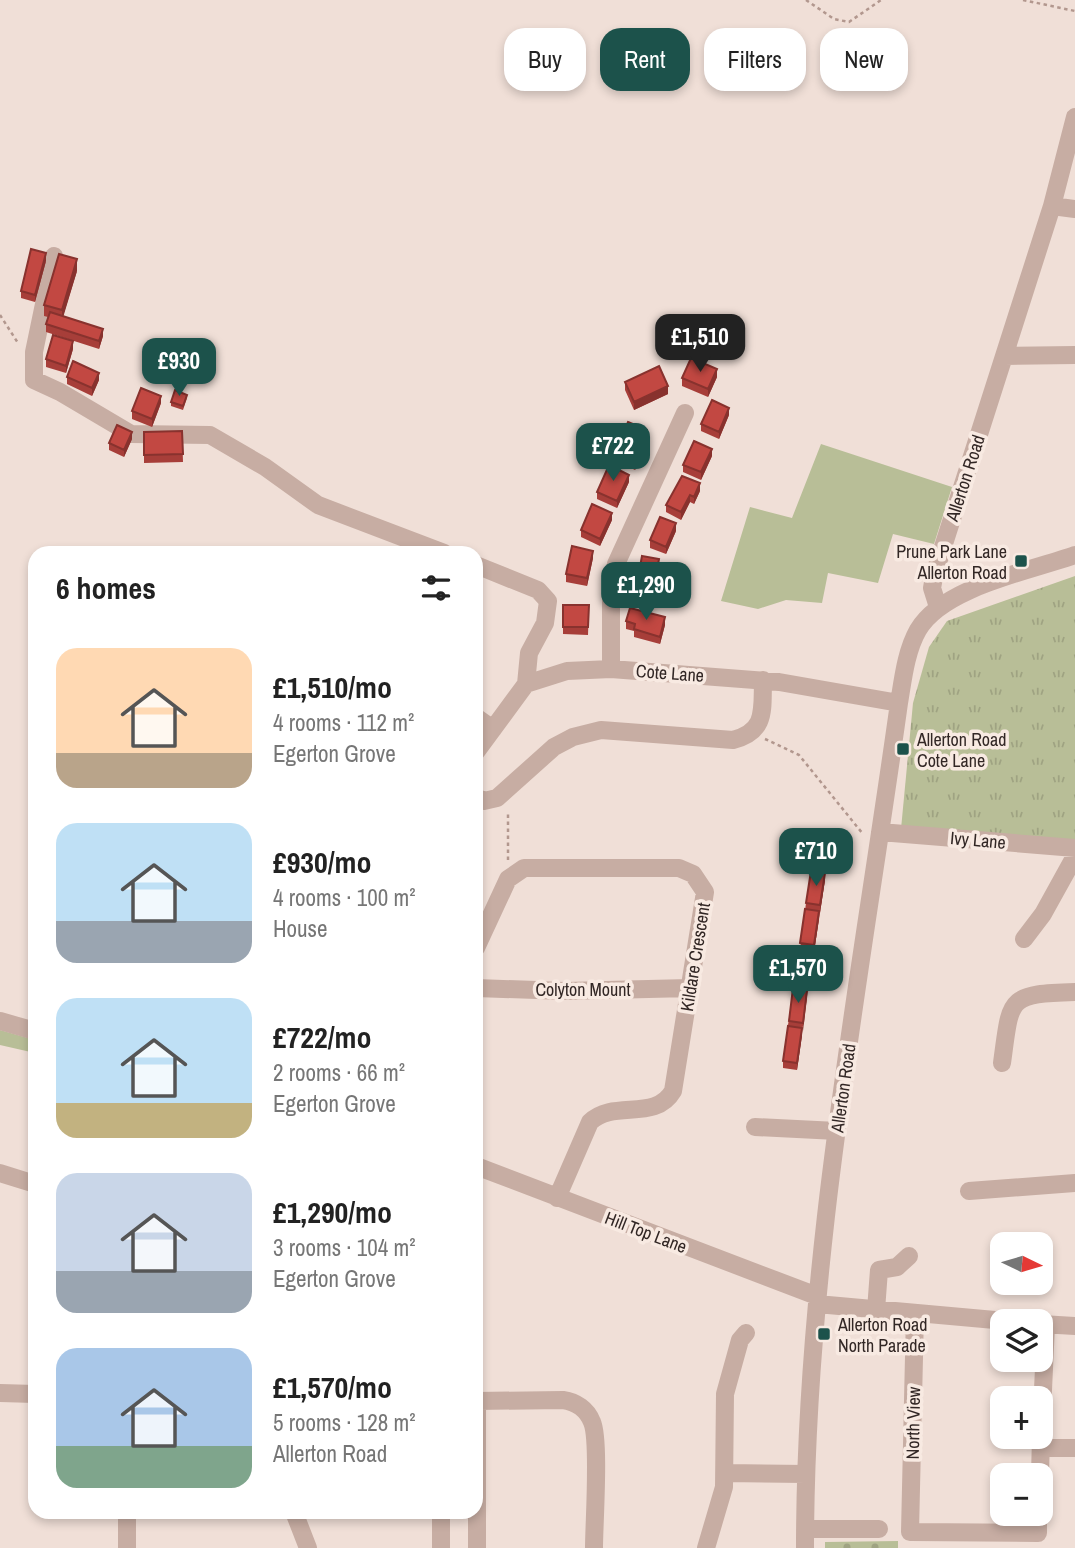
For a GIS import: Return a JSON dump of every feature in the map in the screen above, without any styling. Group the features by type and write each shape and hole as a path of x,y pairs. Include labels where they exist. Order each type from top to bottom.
{"street":[{"name":"Allerton Road","path":"805,1548 807,1420 817,1300 837,1131 899,703 917,632 938,607 932,588 935,572 1052,206 1075,117"},
{"path":"1052,206 1075,209"},
{"path":"54,256 34,352 34,380 60,392 131,434 210,435 265,467 318,505 426,546"},
{"path":"1005,355 1075,355"},
{"path":"611,669 611,590 616,564 685,413"},
{"path":"938,607 959,595 1075,555"},
{"path":"483,568 538,590 548,601 545,623 529,653 526,684 483,743"},
{"name":"Cote Lane","path":"526,684 567,671 611,669 763,680 899,703"},
{"path":"483,800 496,798 554,747 573,737 601,730 733,740 752,733 762,713 763,680"},
{"path":"483,722 493,729"},
{"name":"Ivy Lane","path":"880,832 1075,848"},
{"path":"1024,939 1043,914 1075,856"},
{"name":"Kildare Crescent","path":"508,879 519,870 535,868 687,870 699,880 705,899 670,1097 655,1108 609,1111 595,1117 590,1122 557,1198"},
{"path":"483,933 508,879"},
{"name":"Colyton Mount","path":"483,988 565,991 690,988"},
{"path":"1002,1063 1009,1010 1021,998 1034,993 1075,992"},
{"path":"0,1021 28,1029"},
{"path":"755,1127 837,1131"},
{"name":"Hill Top Lane","path":"483,1169 817,1300 876,1310 990,1320"},
{"path":"0,1173 28,1182"},
{"path":"969,1191 1075,1183"},
{"path":"876,1310 879,1270 897,1267 909,1256"},
{"name":"North View","path":"915,1313 910,1532 1038,1533 1038,1526"},
{"path":"1053,1325 1075,1325"},
{"path":"706,1548 722,1496 725,1394 740,1340 746,1332"},
{"path":"0,1393 28,1394"},
{"path":"483,1401 563,1400 576,1404 587,1413 594,1427 594,1548"},
{"path":"1053,1442 1075,1448"},
{"path":"724,1473 806,1474"},
{"path":"127,1519 127,1548"},
{"path":"297,1519 308,1548"},
{"path":"441,1519 441,1548"},
{"path":"477,1519 477,1548"},
{"path":"806,1528 879,1529"}],"path":[{"path":"806,0 834,19 849,22 881,0"},
{"path":"1023,0 1075,11"},
{"path":"0,315 34,366"},
{"path":"752,733 799,755 877,852"},
{"path":"508,879 509,786"}],"green space":[{"path":"821,444 952,487 934,544 893,534 878,583 828,573 822,603 786,600 758,609 721,601 750,507 792,518"},
{"path":"1075,576 1075,842 901,829 913,703 929,647 947,621"},
{"path":"0,1030 28,1038 28,1051 0,1045"},
{"path":"898,1541 898,1548 825,1548 825,1542"}],"building":[{"path":"31,249 46,253 35,295 21,291"},
{"path":"59,254 77,259 62,310 44,305"},
{"path":"50,312 103,329 99,341 46,324"},
{"path":"53,335 73,341 66,366 46,359"},
{"path":"691,358 717,369 708,389 682,378"},
{"path":"73,361 99,373 92,388 67,377"},
{"path":"659,366 668,386 634,402 625,382"},
{"path":"141,388 161,396 152,419 132,411"},
{"path":"175,390 187,395 183,406 171,402"},
{"path":"712,400 729,408 719,432 701,424"},
{"path":"628,422 647,430 647,436 635,462 615,453"},
{"path":"117,425 132,432 124,450 109,443"},
{"path":"182,431 183,454 144,455 144,432"},
{"path":"694,441 712,449 701,472 683,465"},
{"path":"609,465 629,475 617,501 597,492"},
{"path":"682,476 700,483 694,497 690,495 681,512 666,505"},
{"path":"592,504 612,513 600,539 581,530"},
{"path":"660,517 676,523 666,547 650,540"},
{"path":"572,546 593,551 587,578 566,574"},
{"path":"642,556 659,559 654,586 637,583"},
{"path":"563,605 589,605 588,627 563,627"},
{"path":"630,608 665,617 660,637 634,629 635,624 626,621"},
{"path":"816,830 830,832 826,866 812,864"},
{"path":"811,871 825,873 820,905 806,903"},
{"path":"805,909 819,911 814,945 800,943"},
{"path":"799,948 813,950 808,984 794,982"},
{"path":"793,988 807,990 803,1023 789,1021"},
{"path":"788,1026 802,1028 797,1063 783,1061"}],"place":[{"name":"Prune Park Lane Allerton Road","path":"1021,561"},
{"name":"Allerton Road Cote Lane","path":"903,749"},
{"name":"Allerton Road North Parade","path":"824,1334"}]}
